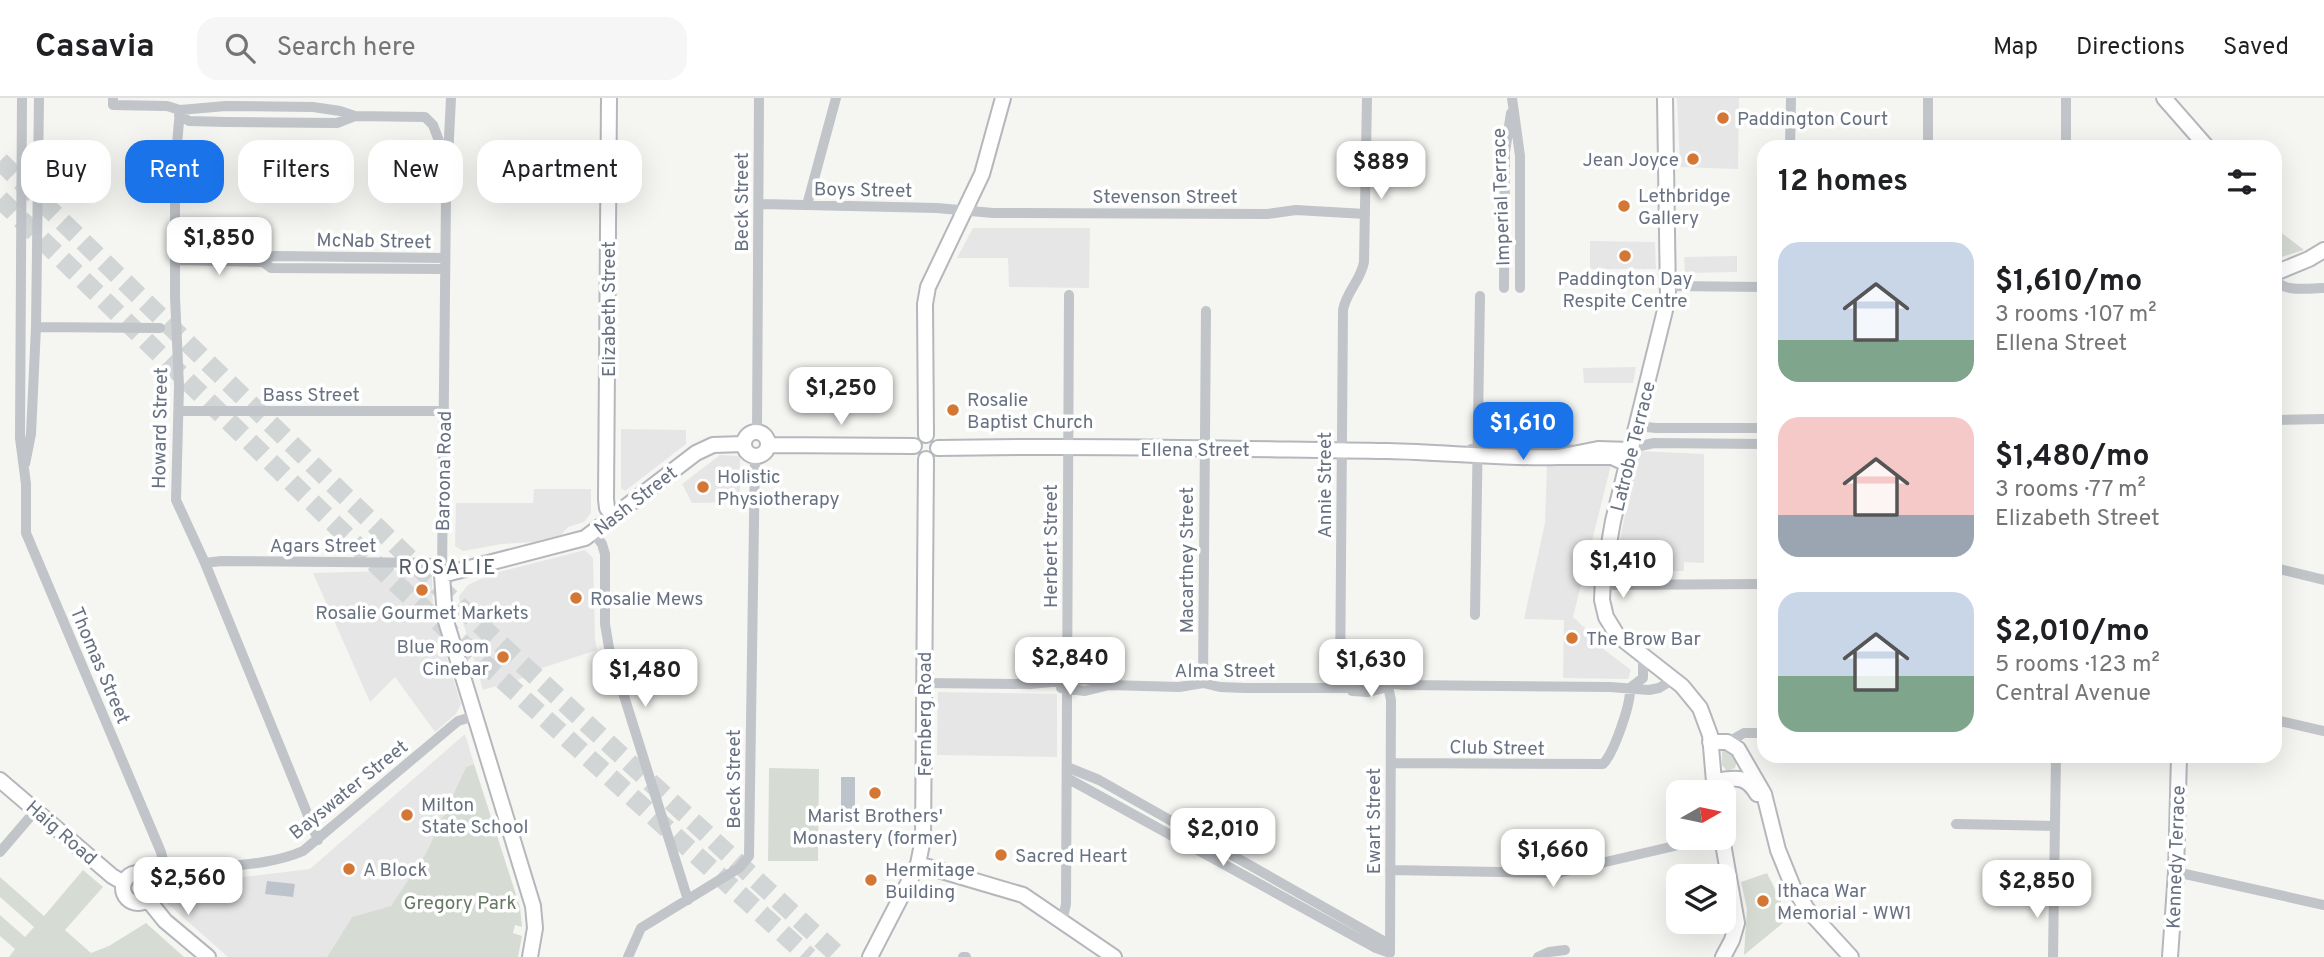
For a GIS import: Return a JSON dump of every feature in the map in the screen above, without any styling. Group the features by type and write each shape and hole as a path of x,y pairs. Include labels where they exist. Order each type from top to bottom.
{"street":[{"name":"Thomas Street","path":"22,98 20,438 28,539 161,852 166,873"},
{"name":"Thomas Street","path":"24,466 30,442 36,327 39,98"},
{"path":"113,98 113,105 166,106 180,112 189,121 337,123 355,116"},
{"name":"Baroona Road","path":"449,140 451,98"},
{"name":"Elizabeth Street","path":"609,98 606,499 607,508 614,518"},
{"name":"Beck Street","path":"757,432 759,98"},
{"path":"807,205 836,98"},
{"path":"926,435 925,304 928,287 982,174 1003,98"},
{"name":"Latrobe Terrace","path":"1665,98 1669,286 1666,311 1613,521 1602,585 1604,608 1610,624 1623,640 1674,679 1698,704 1706,721 1718,780"},
{"path":"1790,140 1791,98"},
{"path":"1928,98 1928,140"},
{"path":"2066,98 2066,140"},
{"path":"2164,98 2201,140"},
{"name":"Annie Street","path":"1340,688 1343,310 1345,300 1362,272 1364,262 1366,101"},
{"name":"Imperial Terrace","path":"1504,288 1505,152 1513,102"},
{"name":"Imperial Terrace","path":"1513,102 1520,151 1520,288"},
{"path":"180,112 226,106 309,107 355,116 426,117 440,140"},
{"name":"Howard Street","path":"180,112 175,167 179,411 176,499 318,840"},
{"name":"Baroona Road","path":"447,203 442,569 445,618 533,906 535,928 530,957"},
{"name":"Boys Street","path":"759,204 965,211"},
{"name":"Stevenson Street","path":"965,211 1267,214 1290,210 1327,210 1365,214"},
{"path":"2282,270 2324,250"},
{"name":"McNab Street","path":"175,260 263,262 268,257 275,256 445,264"},
{"path":"1669,286 1757,287"},
{"path":"2282,286 2324,288"},
{"name":"Herbert Street","path":"1062,922 1066,904 1069,295"},
{"path":"1475,615 1480,296"},
{"name":"Macartney Street","path":"1203,683 1206,311"},
{"path":"36,327 160,328"},
{"name":"Bass Street","path":"179,411 444,411"},
{"path":"2282,420 2324,419"},
{"path":"1637,426 1757,428"},
{"path":"757,432 766,438 768,445 762,454 755,456 749,453 744,444 749,434 757,432"},
{"path":"926,435 933,438 938,448 932,457 926,459 916,454 914,446 919,437 926,435"},
{"path":"1630,454 1654,443 1757,444"},
{"name":"Nash Street","path":"442,569 573,542 594,533 696,453 713,446 744,444"},
{"path":"768,445 914,446"},
{"name":"Ellena Street","path":"938,448 1452,453 1551,447 1630,454"},
{"name":"Ellena Street","path":"1558,457 1594,449"},
{"name":"Ellena Street","path":"1477,452 1558,457 1612,457 1630,454"},
{"name":"Beck Street","path":"628,957 641,928 739,868 749,856 755,456"},
{"name":"Fernberg Road","path":"870,957 918,864 923,827 926,459"},
{"path":"594,533 605,554 605,624 609,648 688,900"},
{"name":"Agars Street","path":"205,564 221,561 442,569"},
{"path":"2282,570 2324,580"},
{"path":"1602,585 1757,584"},
{"path":"1630,688 1643,678 1643,655"},
{"name":"Alma Street","path":"924,683 1030,684 1044,688 1067,685 1085,691 1109,685 1179,687 1203,683 1223,687 1340,688 1362,692 1387,685 1652,690 1674,679"},
{"name":"Ewart Street","path":"1387,685 1391,700 1390,951"},
{"name":"Club Street","path":"1391,763 1603,764 1610,754 1630,699 1630,688"},
{"name":"Bayswater Street","path":"150,879 166,873 288,857 303,851 458,722 475,716"},
{"path":"2282,722 2324,731"},
{"path":"1728,742 1744,733 1757,733"},
{"path":"1725,780 1740,769 1740,753 1745,741 1757,735"},
{"path":"1710,741 1735,745 1764,794 1783,865 1799,899 1851,957"},
{"path":"2053,957 2056,763"},
{"name":"Kennedy Terrace","path":"2170,957 2176,872 2179,763"},
{"path":"1067,772 1376,948 1390,951"},
{"path":"1734,780 1741,778 1752,785 1774,837"},
{"name":"Haig Road","path":"0,780 112,876 124,883"},
{"path":"0,852 36,810"},
{"path":"1956,824 2055,826"},
{"path":"1390,870 1558,873 1666,848"},
{"path":"1723,957 1735,933 1737,916 1724,850"},
{"path":"918,864 1023,895 1114,957"},
{"path":"2176,872 2324,905"},
{"path":"134,874 143,874 150,879 152,892 148,900 139,903 130,901 124,893 124,883 134,874"},
{"path":"148,900 165,921 208,957"},
{"path":"1538,957 1564,950"}],"shaded area":[{"path":"1677,98 1739,98 1738,169 1680,167"},
{"path":"973,228 1090,228 1089,288 1009,287 1008,258 957,258"},
{"path":"1590,241 1655,242 1656,269 1590,269"},
{"path":"1737,256 1737,272 1685,273 1684,257"},
{"path":"1636,367 1633,383 1584,383 1583,368"},
{"path":"621,429 686,430 686,444 625,491 621,488"},
{"path":"1638,451 1704,454 1704,563 1684,562 1684,571 1673,571 1673,568 1629,568 1629,559 1616,559"},
{"path":"720,455 740,456 740,502 692,503 682,484"},
{"path":"1547,465 1611,465 1573,617 1585,628 1585,635 1631,670 1628,679 1563,678 1564,620 1524,619 1545,523"},
{"path":"534,489 591,489 591,513 584,522 568,527 561,535 533,542 463,551 455,546 456,503 533,503"},
{"path":"585,550 593,558 597,650 539,669 540,673 483,690 462,619 459,596 468,585 491,574"},
{"path":"425,570 432,577 433,613 461,704 456,714 435,732 395,677 370,702 313,573"},
{"path":"938,692 1057,694 1057,757 937,755"},
{"name":"Milton State School","path":"465,734 474,764 466,767 426,853 391,907 352,917 327,957 228,957 168,904 175,885 310,869"},
{"path":"841,777 855,777 855,812 841,812"},
{"path":"267,881 295,884 293,897 265,894"}],"green space":[{"path":"2282,233 2304,250 2282,257"},
{"path":"1722,748 1731,749 1737,760 1735,768 1727,771 1722,765"},
{"name":"Gregory Park","path":"474,764 520,907 522,927 515,925 513,933 522,936 518,957 327,957 352,917 391,906 426,853 466,767"},
{"path":"769,768 819,769 818,861 768,861"},
{"path":"83,870 103,887 65,930 91,953 109,946 146,923 184,957 9,957 15,949 0,936 0,915 25,937 34,927 0,897 0,877 44,916"},
{"path":"1767,873 1789,918 1744,955 1747,909 1741,882"}],"tunnel":[{"path":"0,161 443,591 840,957"},
{"path":"0,199 391,579 809,957"}],"place":[{"name":"Paddington Court","path":"1723,118"},
{"name":"Jean Joyce","path":"1693,159"},
{"name":"Lethbridge Gallery","path":"1624,206"},
{"name":"Paddington Day Respite Centre","path":"1625,256"},
{"name":"Rosalie Baptist Church","path":"953,410"},
{"name":"Holistic Physiotherapy","path":"703,487"},
{"name":"Rosalie Gourmet Markets","path":"422,590"},
{"name":"Rosalie Mews","path":"576,598"},
{"name":"The Brow Bar","path":"1572,638"},
{"name":"Blue Room Cinebar","path":"503,657"},
{"name":"Marist Brothers' Monastery (former)","path":"875,793"},
{"name":"Milton State School","path":"407,815"},
{"name":"Sacred Heart","path":"1001,855"},
{"name":"A Block","path":"349,869"},
{"name":"Hermitage Building","path":"871,880"},
{"name":"Ithaca War Memorial - WW1","path":"1763,901"}],"district":[{"name":"ROSALIE","path":"448,567"}]}
